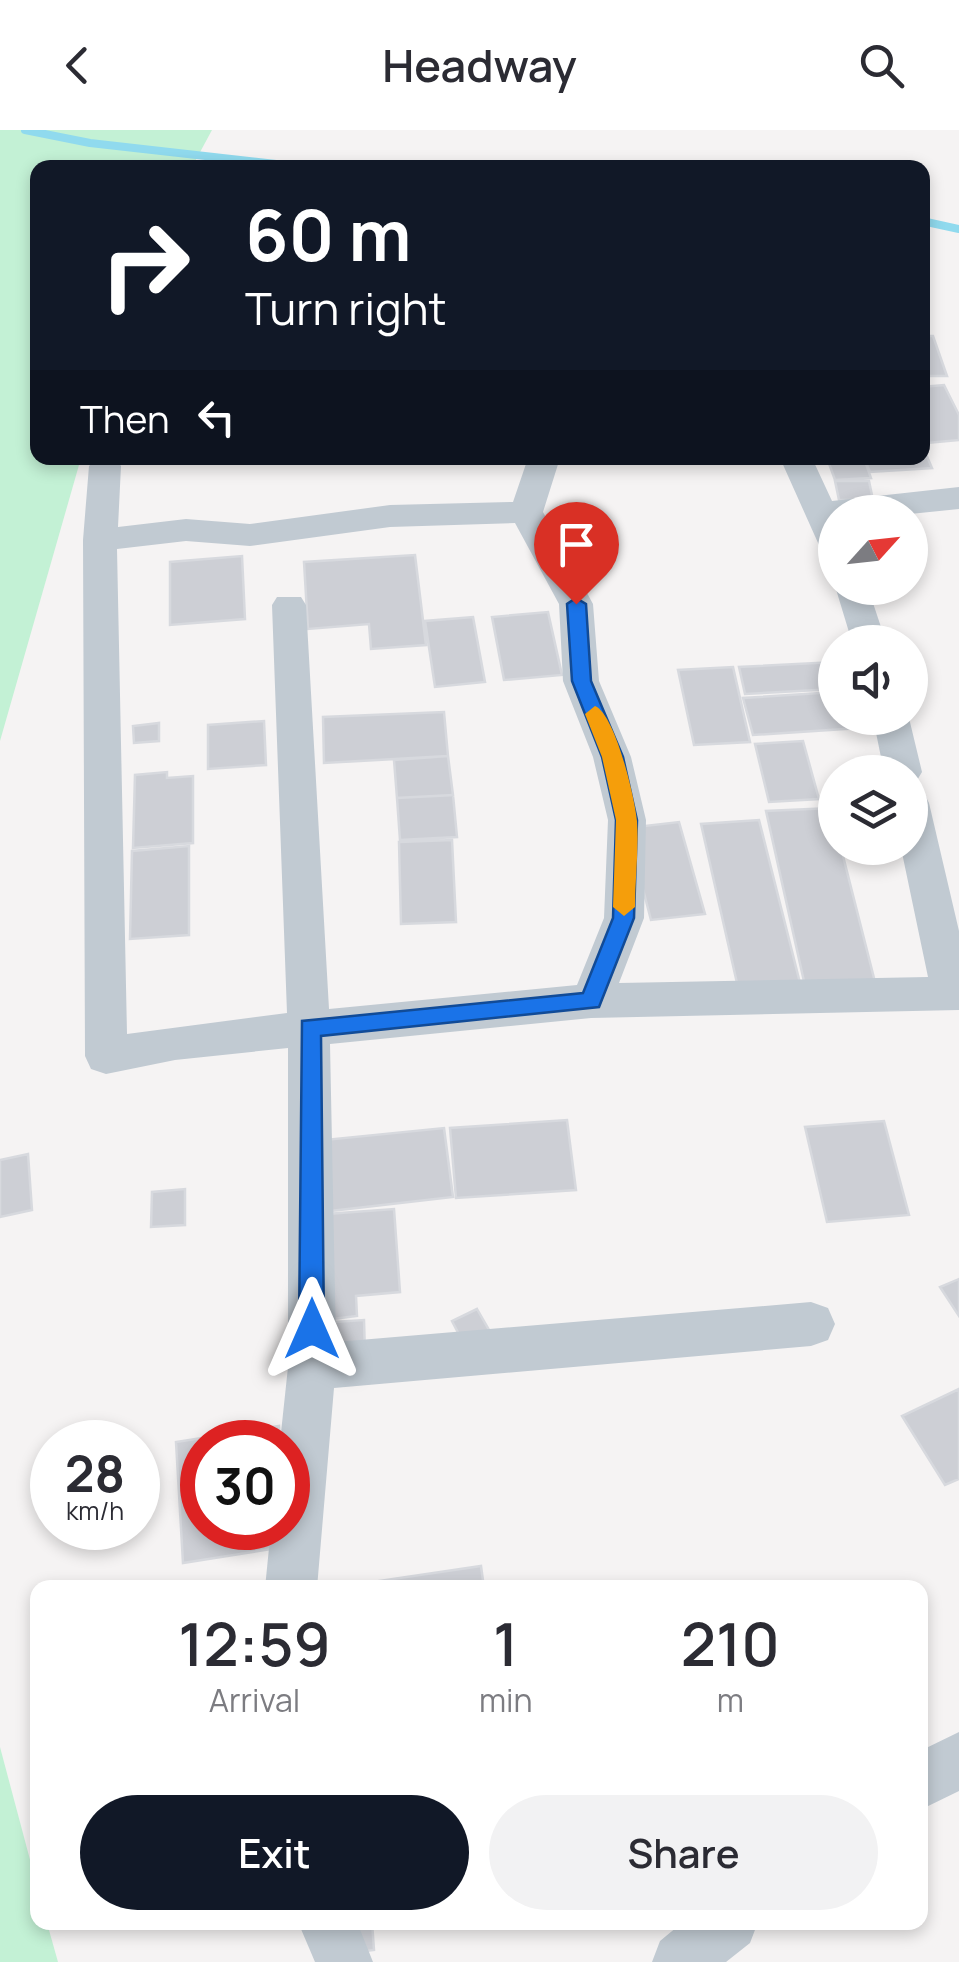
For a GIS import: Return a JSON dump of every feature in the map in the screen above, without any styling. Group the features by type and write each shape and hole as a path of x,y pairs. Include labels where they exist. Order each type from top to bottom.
{"street":[{"path":"542,465 526,512 576,604 581,681 612,757 627,820 624,918 591,1001"},
{"path":"799,465 818,505"},
{"path":"105,466 100,540 106,1056 176,1042 591,1001 956,994 925,865"},
{"path":"928,502 959,498"},
{"path":"100,540 186,530 250,535 390,516 526,512"},
{"path":"290,605 310,1028 312,1367 292,1580"},
{"path":"312,1367 811,1324"},
{"path":"928,1777 959,1760"},
{"path":"330,1930 344,1962"},
{"path":"681,1962 719,1930"}],"green space":[{"path":"0,130 212,130 196,160 30,160 30,465 79,465 0,741"},
{"path":"0,1747 30,1860 30,1930 49,1930 58,1962 0,1962"}],"building":[{"path":"930,336 933,336 947,376 930,376"},
{"path":"944,385 959,415 959,440 930,443 930,386"},
{"path":"930,463 932,468 870,472 867,465"},
{"path":"830,465 866,465 871,478 835,480"},
{"path":"835,481 869,481 872,495 838,495"},
{"path":"415,555 426,645 371,649 369,624 308,629 304,562"},
{"path":"242,556 245,619 170,625 170,562"},
{"path":"548,612 562,675 504,680 492,617"},
{"path":"473,617 485,682 435,687 425,621"},
{"path":"818,663 818,690 745,694 739,667"},
{"path":"733,667 750,742 694,745 678,670"},
{"path":"818,693 818,731 753,735 743,698"},
{"path":"444,712 448,756 324,763 323,717"},
{"path":"264,721 266,765 208,769 208,725"},
{"path":"159,723 159,741 134,743 133,726"},
{"path":"803,741 818,799 769,802 755,744"},
{"path":"448,756 453,795 397,798 394,760"},
{"path":"167,772 167,778 193,776 193,843 133,848 135,775"},
{"path":"453,795 457,837 400,840 397,798"},
{"path":"818,809 818,865 845,865 875,982 805,986 766,811"},
{"path":"759,820 801,987 739,992 701,824"},
{"path":"679,822 705,914 651,920 627,828"},
{"path":"452,840 456,922 401,924 399,842"},
{"path":"189,846 189,935 130,939 132,851"},
{"path":"567,1120 576,1190 456,1198 450,1128"},
{"path":"884,1121 909,1215 827,1222 805,1127"},
{"path":"444,1128 453,1197 330,1211 324,1140"},
{"path":"28,1154 32,1210 0,1217 0,1160"},
{"path":"185,1189 185,1225 151,1227 152,1192"},
{"path":"394,1209 400,1292 356,1296 357,1316 332,1319 327,1214"},
{"path":"959,1279 959,1316 940,1287"},
{"path":"477,1309 489,1330 463,1342 452,1321"},
{"path":"364,1320 365,1354 335,1356 334,1322"},
{"path":"959,1389 959,1479 945,1485 902,1416"},
{"path":"180,1441 180,1511 176,1442"},
{"path":"182,1550 265,1550 183,1563"},
{"path":"481,1566 483,1580 386,1580"},
{"path":"340,1930 373,1930 374,1950 342,1954"}],"waterway":[{"path":"25,130 90,143 241,160"},
{"path":"930,223 959,229"}],"slow traffic":[{"path":"595,714 612,757 627,820 624,907"}],"route":[{"path":"312,1329 310,1028 591,1001 624,918 627,820 612,757 581,681 576,604"}]}
